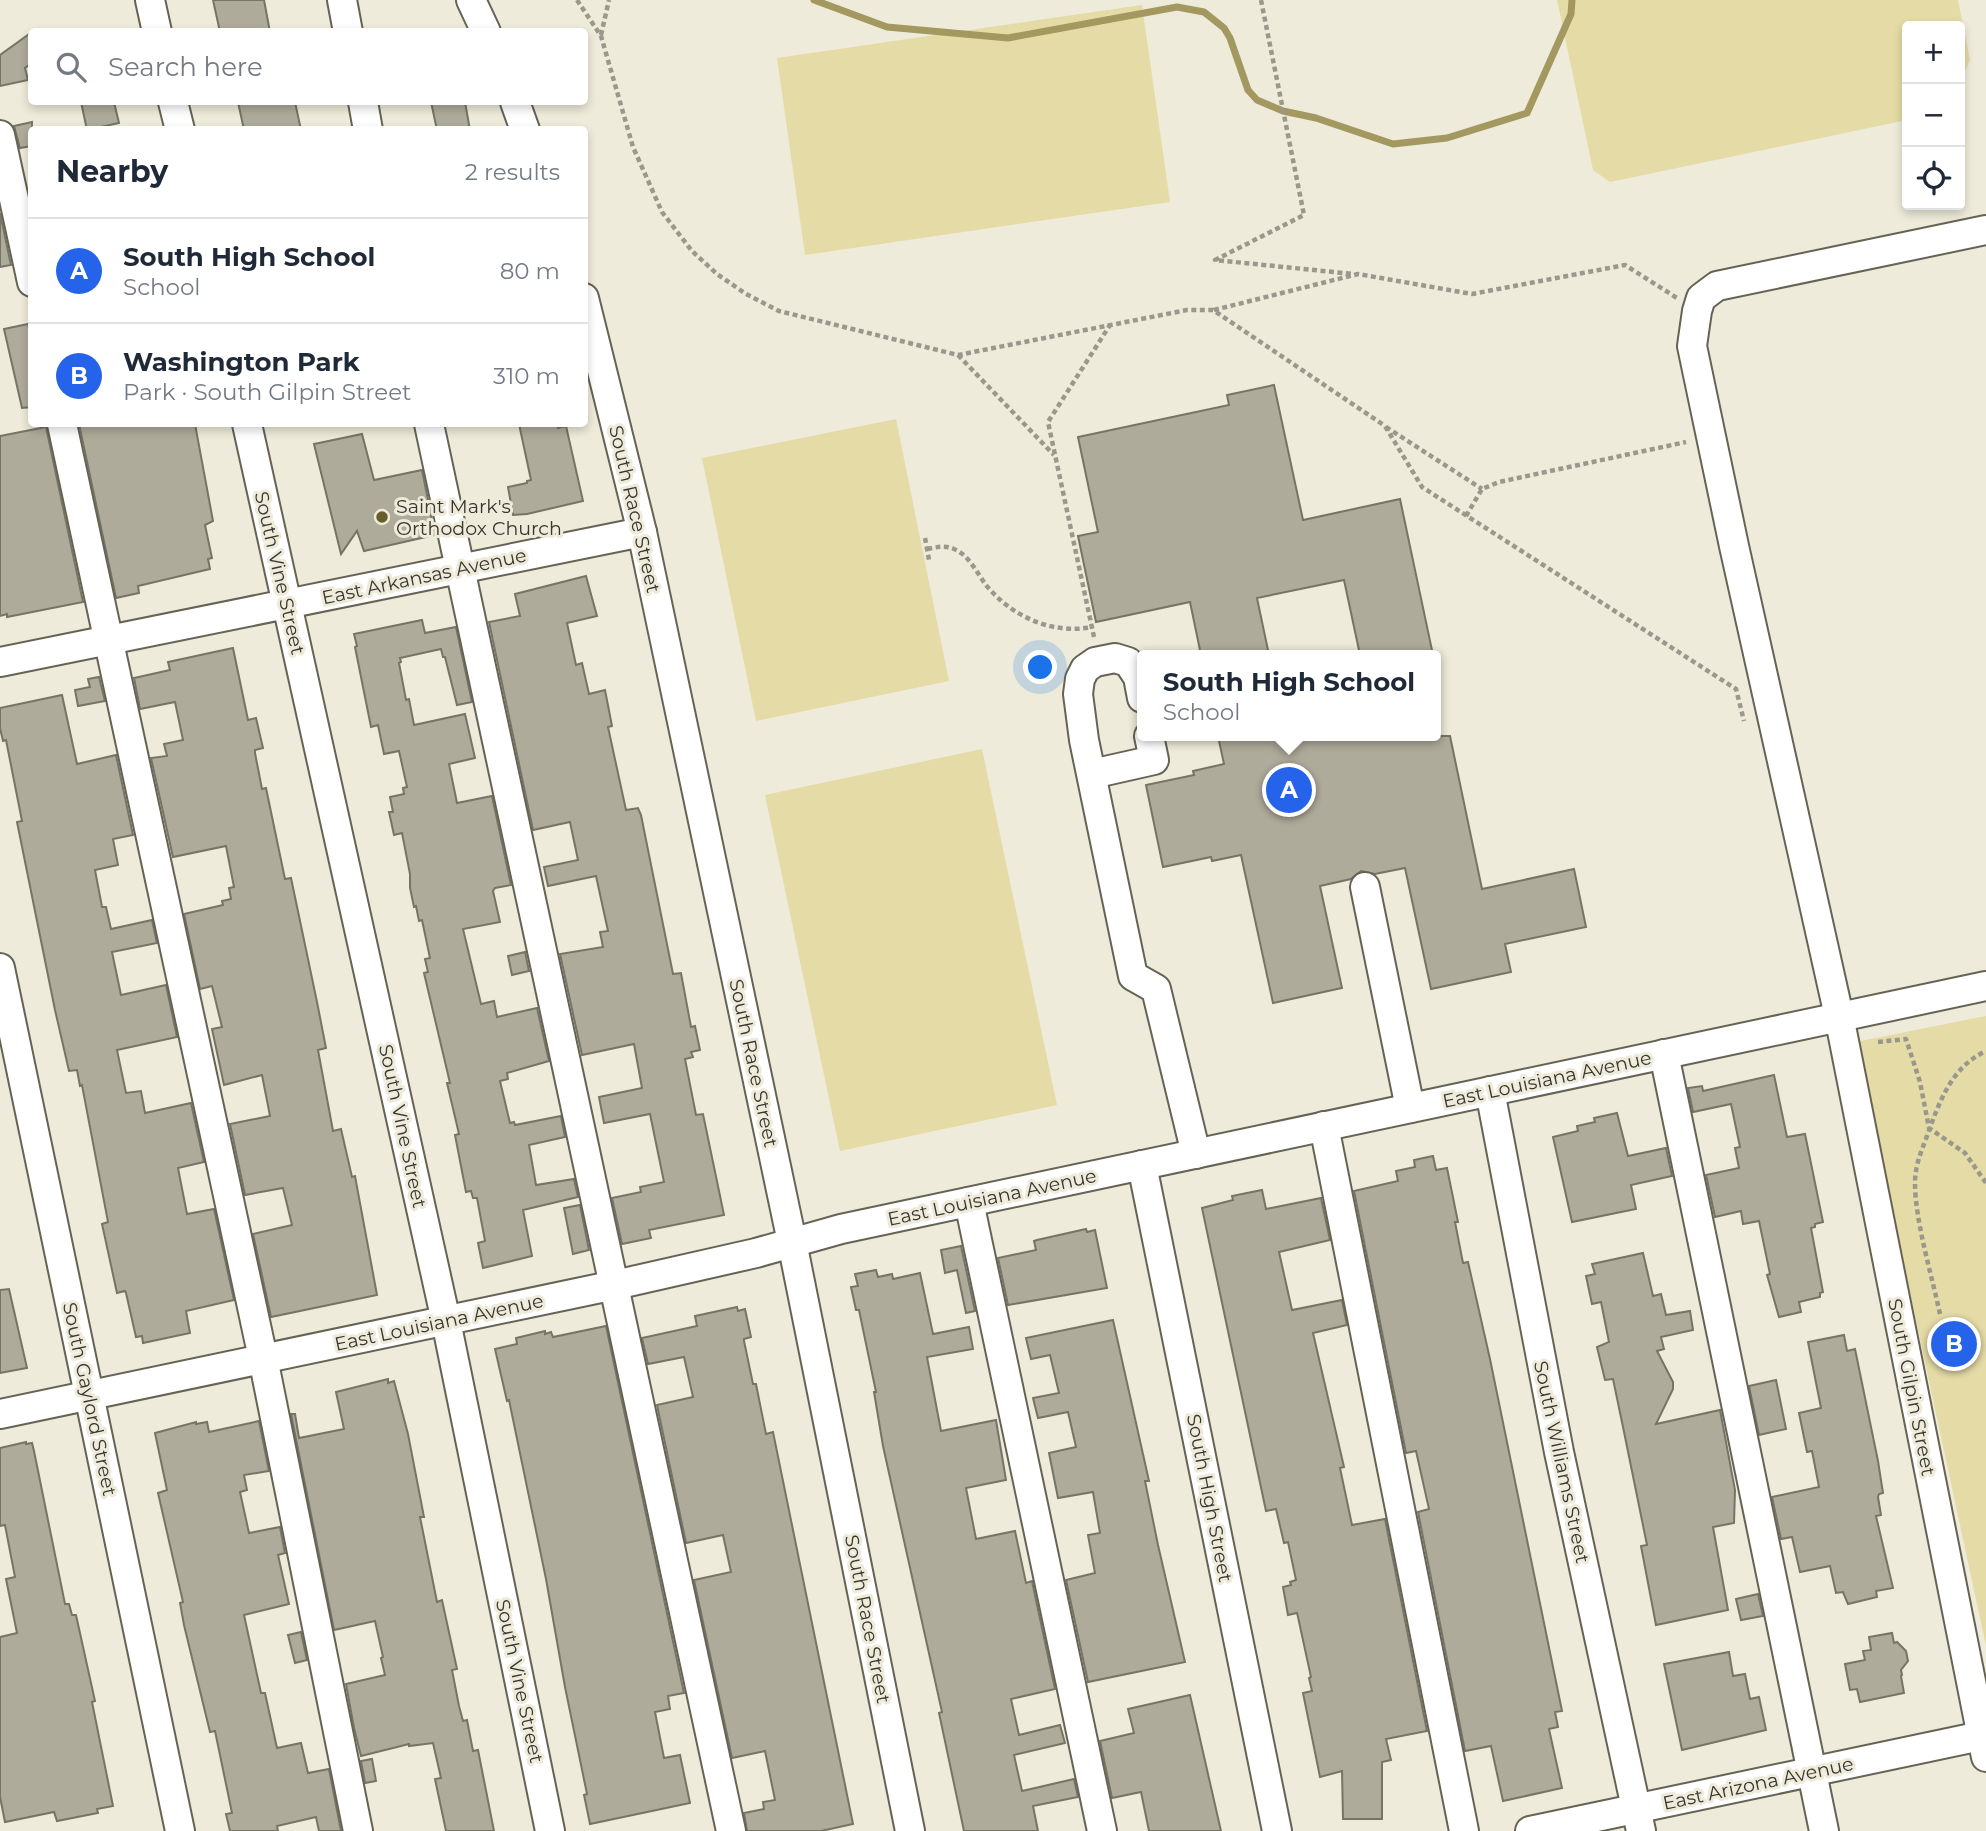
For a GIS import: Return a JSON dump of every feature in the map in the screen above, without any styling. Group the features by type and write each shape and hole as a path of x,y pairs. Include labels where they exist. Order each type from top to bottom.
{"street":[{"path":"150,0 157,28"},
{"path":"342,0 347,28"},
{"path":"471,0 484,28"},
{"path":"174,105 179,126"},
{"path":"364,105 367,126"},
{"path":"516,105 524,126"},
{"path":"0,135 28,264"},
{"path":"1697,311 1701,298 1717,286 1986,230"},
{"name":"South Gilpin Street","path":"1697,311 1692,346 1839,1016 1984,1743"},
{"name":"South Race Street","path":"588,314 642,532 792,1242 910,1831"},
{"path":"63,427 263,1358 358,1831"},
{"name":"South Vine Street","path":"248,427 446,1321 550,1831"},
{"path":"430,427 731,1831"},
{"name":"East Arkansas Avenue","path":"0,662 642,532"},
{"path":"1137,676 1128,662 1115,658 1099,662 1085,669 1078,694 1084,740 1133,976 1156,989 1196,1154"},
{"path":"1092,774 1154,760 1150,741"},
{"path":"1365,887 1410,1108"},
{"name":"South Gaylord Street","path":"0,968 180,1831"},
{"name":"East Louisiana Avenue","path":"0,1414 615,1285 756,1253 841,1228 1986,986"},
{"path":"1664,1054 1824,1831"},
{"name":"South Williams Street","path":"1490,1091 1559,1452 1638,1820"},
{"path":"1324,1126 1464,1831"},
{"name":"South High Street","path":"1142,1165 1277,1831"},
{"path":"970,1202 1102,1831"},
{"name":"East Arizona Avenue","path":"1530,1831 1638,1820 1812,1772 1984,1743"}],"path":[{"path":"577,0 601,36 633,147 648,184 670,222 692,251 717,274 746,294 779,311 958,355 1187,310 1213,310 1358,274"},
{"path":"601,36 610,0"},
{"path":"1261,0 1304,215 1215,260 1358,274 1472,294 1625,265 1697,311"},
{"path":"1213,310 1482,489"},
{"path":"1099,662 1048,422 1110,325"},
{"path":"958,355 1055,456"},
{"path":"1385,426 1422,487 1736,689 1746,729"},
{"path":"1466,516 1482,489 1499,482 1689,442"},
{"path":"925,538 925,550 929,560"},
{"path":"925,550 943,547 960,553 998,597 1028,617 1059,629 1091,627"},
{"path":"1878,1042 1906,1039 1920,1082 1929,1128 1965,1153 1986,1183"},
{"path":"1940,1314 1917,1205 1916,1167 1940,1097 1967,1064 1986,1051"}],"shaded area":[{"path":"1557,0 1958,0 1962,21 1902,21 1902,121 1610,182 1593,170"},
{"path":"1142,5 1170,202 805,255 777,58"},
{"path":"1965,35 1970,60 1965,72"},
{"path":"896,419 949,681 756,721 702,458"},
{"path":"982,749 1057,1105 840,1151 765,795"},
{"path":"1986,1016 1986,1646 1856,1042"}],"building":[{"path":"213,0 264,0 269,28 219,28"},
{"path":"28,35 28,66 25,68 28,80 0,86 0,55"},
{"path":"82,105 115,105 119,123 86,126"},
{"path":"239,105 296,105 300,126 243,126"},
{"path":"432,105 466,105 469,126 436,126"},
{"path":"32,122 32,126 28,126 28,147 20,148 14,126"},
{"path":"0,213 11,265 0,267"},
{"path":"28,324 28,407 22,408 4,329"},
{"path":"1274,385 1303,520 1400,499 1432,650 1359,650 1344,580 1257,598 1268,650 1200,650 1190,602 1096,622 1078,536 1098,532 1078,437 1229,405 1227,395"},
{"path":"46,427 83,602 7,617 7,614 0,616 0,436"},
{"path":"80,427 196,427 213,521 205,525 212,558 208,559 210,569 138,586 139,593 116,598"},
{"path":"520,427 566,427 583,501 513,515 508,487 531,480"},
{"name":"Saint Mark's Orthodox Church","path":"362,434 374,480 422,470 435,535 364,551 357,531 341,554 314,444"},
{"path":"586,576 597,616 567,623 576,665 582,663 589,694 605,690 612,726 608,727 626,810 638,808 641,815 673,974 681,973 691,1027 695,1026 700,1050 691,1052 693,1057 685,1059 696,1115 703,1114 724,1215 649,1230 651,1238 622,1244 612,1198 641,1192 640,1187 664,1182 650,1114 604,1123 599,1097 642,1088 634,1044 582,1055 560,954 603,947 600,932 608,931 596,876 548,886 544,867 578,860 570,822 533,830 489,622 520,616 515,594"},
{"path":"422,620 425,633 456,627 472,702 457,705 441,649 400,658 406,700 409,699 414,725 465,714 475,758 449,764 457,803 492,796 511,885 495,888 493,891 500,922 463,929 481,1004 494,1001 497,1017 537,1008 549,1061 507,1073 508,1079 500,1081 510,1123 514,1122 515,1125 561,1116 565,1137 529,1145 536,1185 574,1179 578,1197 523,1210 532,1256 483,1268 478,1243 485,1241 477,1198 473,1198 471,1191 466,1192 455,1135 459,1134 447,1083 450,1083 424,973 428,972 425,959 430,958 422,920 419,921 416,906 414,907 402,833 394,835 389,812 393,812 390,797 404,794 403,788 407,787 399,751 384,754 378,725 371,727 355,647 354,634"},
{"path":"233,648 248,720 256,718 263,748 255,750 255,753 262,789 266,788 285,879 291,878 317,1002 326,1048 318,1050 333,1131 341,1129 352,1177 355,1176 377,1295 271,1317 253,1234 292,1225 283,1188 245,1195 230,1124 270,1116 262,1075 224,1085 212,1029 222,1027 212,986 200,989 184,914 223,905 222,901 231,899 229,888 234,887 226,846 173,857 151,758 167,756 164,744 183,740 175,702 140,709 134,678 170,670 168,662"},
{"path":"99,677 105,701 78,706 75,690 90,687 88,679"},
{"path":"62,695 77,764 116,755 133,835 113,839 118,865 95,870 102,907 106,907 111,929 152,920 157,943 112,952 121,995 166,985 177,1037 117,1050 126,1093 141,1091 145,1113 191,1103 204,1162 178,1168 187,1214 214,1209 234,1300 186,1311 190,1333 143,1343 142,1336 136,1337 125,1291 117,1293 102,1224 108,1222 82,1085 80,1086 77,1070 69,1071 17,822 22,821 6,740 3,741 0,728 0,708"},
{"path":"1441,736 1450,736 1482,889 1574,869 1586,927 1505,944 1511,972 1431,989 1405,868 1375,874 1361,871 1351,879 1320,886 1342,988 1273,1003 1241,855 1212,861 1211,857 1163,867 1146,785 1194,775 1193,771 1224,764 1219,741 1441,741"},
{"path":"525,952 529,971 512,975 508,956"},
{"path":"1774,1075 1787,1137 1805,1134 1823,1222 1811,1228 1823,1292 1820,1297 1799,1302 1801,1312 1779,1317 1767,1275 1770,1274 1759,1221 1743,1224 1741,1211 1715,1217 1706,1175 1739,1168 1735,1148 1740,1147 1731,1104 1693,1112 1688,1088 1702,1086 1703,1091"},
{"path":"1617,1113 1628,1156 1666,1148 1672,1176 1631,1185 1636,1209 1572,1222 1553,1137 1578,1131 1577,1126 1595,1122 1594,1118"},
{"path":"1433,1156 1436,1170 1447,1168 1463,1263 1468,1262 1490,1359 1562,1711 1555,1712 1558,1727 1549,1729 1562,1788 1503,1801 1491,1746 1465,1751 1418,1512 1429,1509 1416,1451 1406,1453 1354,1191 1398,1181 1396,1171 1415,1167 1414,1160"},
{"path":"1262,1190 1266,1209 1321,1198 1330,1240 1279,1252 1292,1310 1342,1300 1347,1325 1313,1333 1344,1467 1340,1468 1352,1525 1385,1519 1427,1731 1386,1739 1391,1760 1382,1762 1382,1819 1343,1819 1342,1771 1320,1777 1303,1693 1312,1691 1311,1677 1297,1613 1288,1615 1283,1587 1296,1580 1288,1542 1284,1543 1276,1509 1266,1511 1202,1208 1233,1200 1232,1196"},
{"path":"580,1205 589,1250 573,1254 564,1208"},
{"path":"1086,1229 1087,1232 1095,1230 1107,1288 1008,1305 998,1258 1036,1250 1034,1241 1037,1240"},
{"path":"961,1246 975,1311 966,1313 957,1270 945,1273 941,1250"},
{"path":"1643,1253 1653,1296 1661,1294 1666,1315 1690,1311 1693,1330 1661,1337 1664,1349 1657,1351 1673,1382 1673,1389 1656,1424 1720,1410 1735,1490 1734,1523 1713,1527 1728,1610 1656,1625 1641,1546 1647,1545 1613,1379 1605,1380 1597,1347 1609,1342 1601,1302 1592,1304 1586,1276 1595,1274 1592,1264"},
{"path":"876,1270 878,1277 892,1274 893,1279 920,1273 933,1334 969,1327 973,1349 927,1357 941,1431 996,1420 1006,1480 966,1488 976,1539 1015,1531 1026,1583 1032,1581 1055,1689 1011,1699 1019,1735 1060,1725 1065,1743 1014,1755 1022,1791 1074,1779 1078,1797 1033,1806 1038,1831 964,1831 939,1713 942,1712 883,1446 876,1392 859,1310 856,1310 851,1287 858,1286 855,1274"},
{"path":"9,1289 27,1368 0,1373 0,1290"},
{"path":"737,1307 738,1311 745,1309 751,1337 744,1341 766,1434 773,1432 853,1824 821,1831 747,1831 744,1813 764,1809 763,1802 775,1800 765,1751 732,1758 694,1580 731,1572 723,1535 686,1543 657,1405 693,1397 684,1357 648,1364 642,1338 697,1326 695,1316"},
{"path":"1113,1320 1149,1481 1145,1481 1158,1545 1185,1662 1088,1682 1066,1580 1095,1573 1088,1535 1100,1533 1093,1492 1058,1498 1049,1453 1076,1447 1068,1412 1038,1418 1033,1398 1059,1393 1050,1355 1031,1359 1026,1338"},
{"path":"606,1326 684,1693 668,1696 670,1709 655,1712 664,1758 680,1755 690,1803 590,1824 584,1795 587,1794 546,1579 509,1400 507,1401 495,1349 517,1344 516,1338 545,1331 545,1334 551,1332 553,1337"},
{"path":"1844,1335 1847,1351 1855,1349 1878,1461 1883,1493 1878,1497 1881,1515 1876,1516 1893,1588 1876,1591 1877,1597 1848,1604 1843,1592 1836,1593 1830,1566 1800,1572 1792,1537 1781,1539 1772,1497 1819,1487 1812,1451 1807,1452 1799,1413 1821,1408 1808,1342"},
{"path":"388,1379 388,1383 394,1381 408,1434 424,1517 420,1517 437,1602 442,1600 457,1669 452,1670 459,1706 463,1721 467,1720 473,1751 478,1750 494,1831 446,1831 435,1779 441,1778 433,1743 409,1744 361,1756 354,1728 346,1684 385,1675 383,1657 375,1621 334,1630 291,1414 295,1414 299,1438 344,1429 336,1392"},
{"path":"1776,1380 1786,1429 1759,1435 1749,1386"},
{"path":"259,1421 269,1471 244,1475 247,1490 240,1492 249,1533 280,1527 285,1553 278,1555 289,1604 244,1615 261,1693 265,1693 277,1748 301,1743 308,1773 329,1769 341,1831 319,1831 316,1817 277,1826 278,1831 230,1831 226,1814 232,1813 215,1731 210,1732 184,1625 180,1603 183,1602 158,1493 167,1490 155,1433 196,1422 207,1422 209,1432"},
{"path":"32,1443 34,1451 65,1604 69,1604 72,1615 76,1615 95,1701 92,1702 113,1806 97,1809 98,1813 57,1821 54,1812 5,1822 0,1797 0,1637 17,1633 6,1579 15,1577 5,1525 0,1526 0,1448"},
{"path":"1758,1594 1763,1616 1741,1620 1736,1599"},
{"path":"301,1632 307,1660 295,1663 288,1635"},
{"path":"1892,1633 1894,1643 1897,1642 1906,1651 1908,1661 1901,1670 1904,1693 1860,1702 1857,1689 1850,1690 1845,1664 1865,1660 1863,1651 1871,1650 1869,1637"},
{"path":"1729,1652 1733,1676 1745,1674 1750,1699 1759,1697 1766,1730 1682,1750 1664,1664"},
{"path":"1190,1695 1221,1831 1149,1831 1141,1792 1112,1798 1100,1741 1134,1733 1128,1709"},
{"path":"372,1759 376,1781 365,1783 361,1761"}],"waterway":[{"path":"814,0 887,27 1008,38 1177,7 1204,12 1224,28 1248,90 1257,100 1283,111 1316,118 1393,144 1447,138 1527,113 1571,14 1572,0"}],"place":[{"name":"Saint Mark's Orthodox Church","path":"382,517"},
{"name":"South High School","path":"1289,790"},
{"name":"Washington Park","path":"1954,1344"}]}
